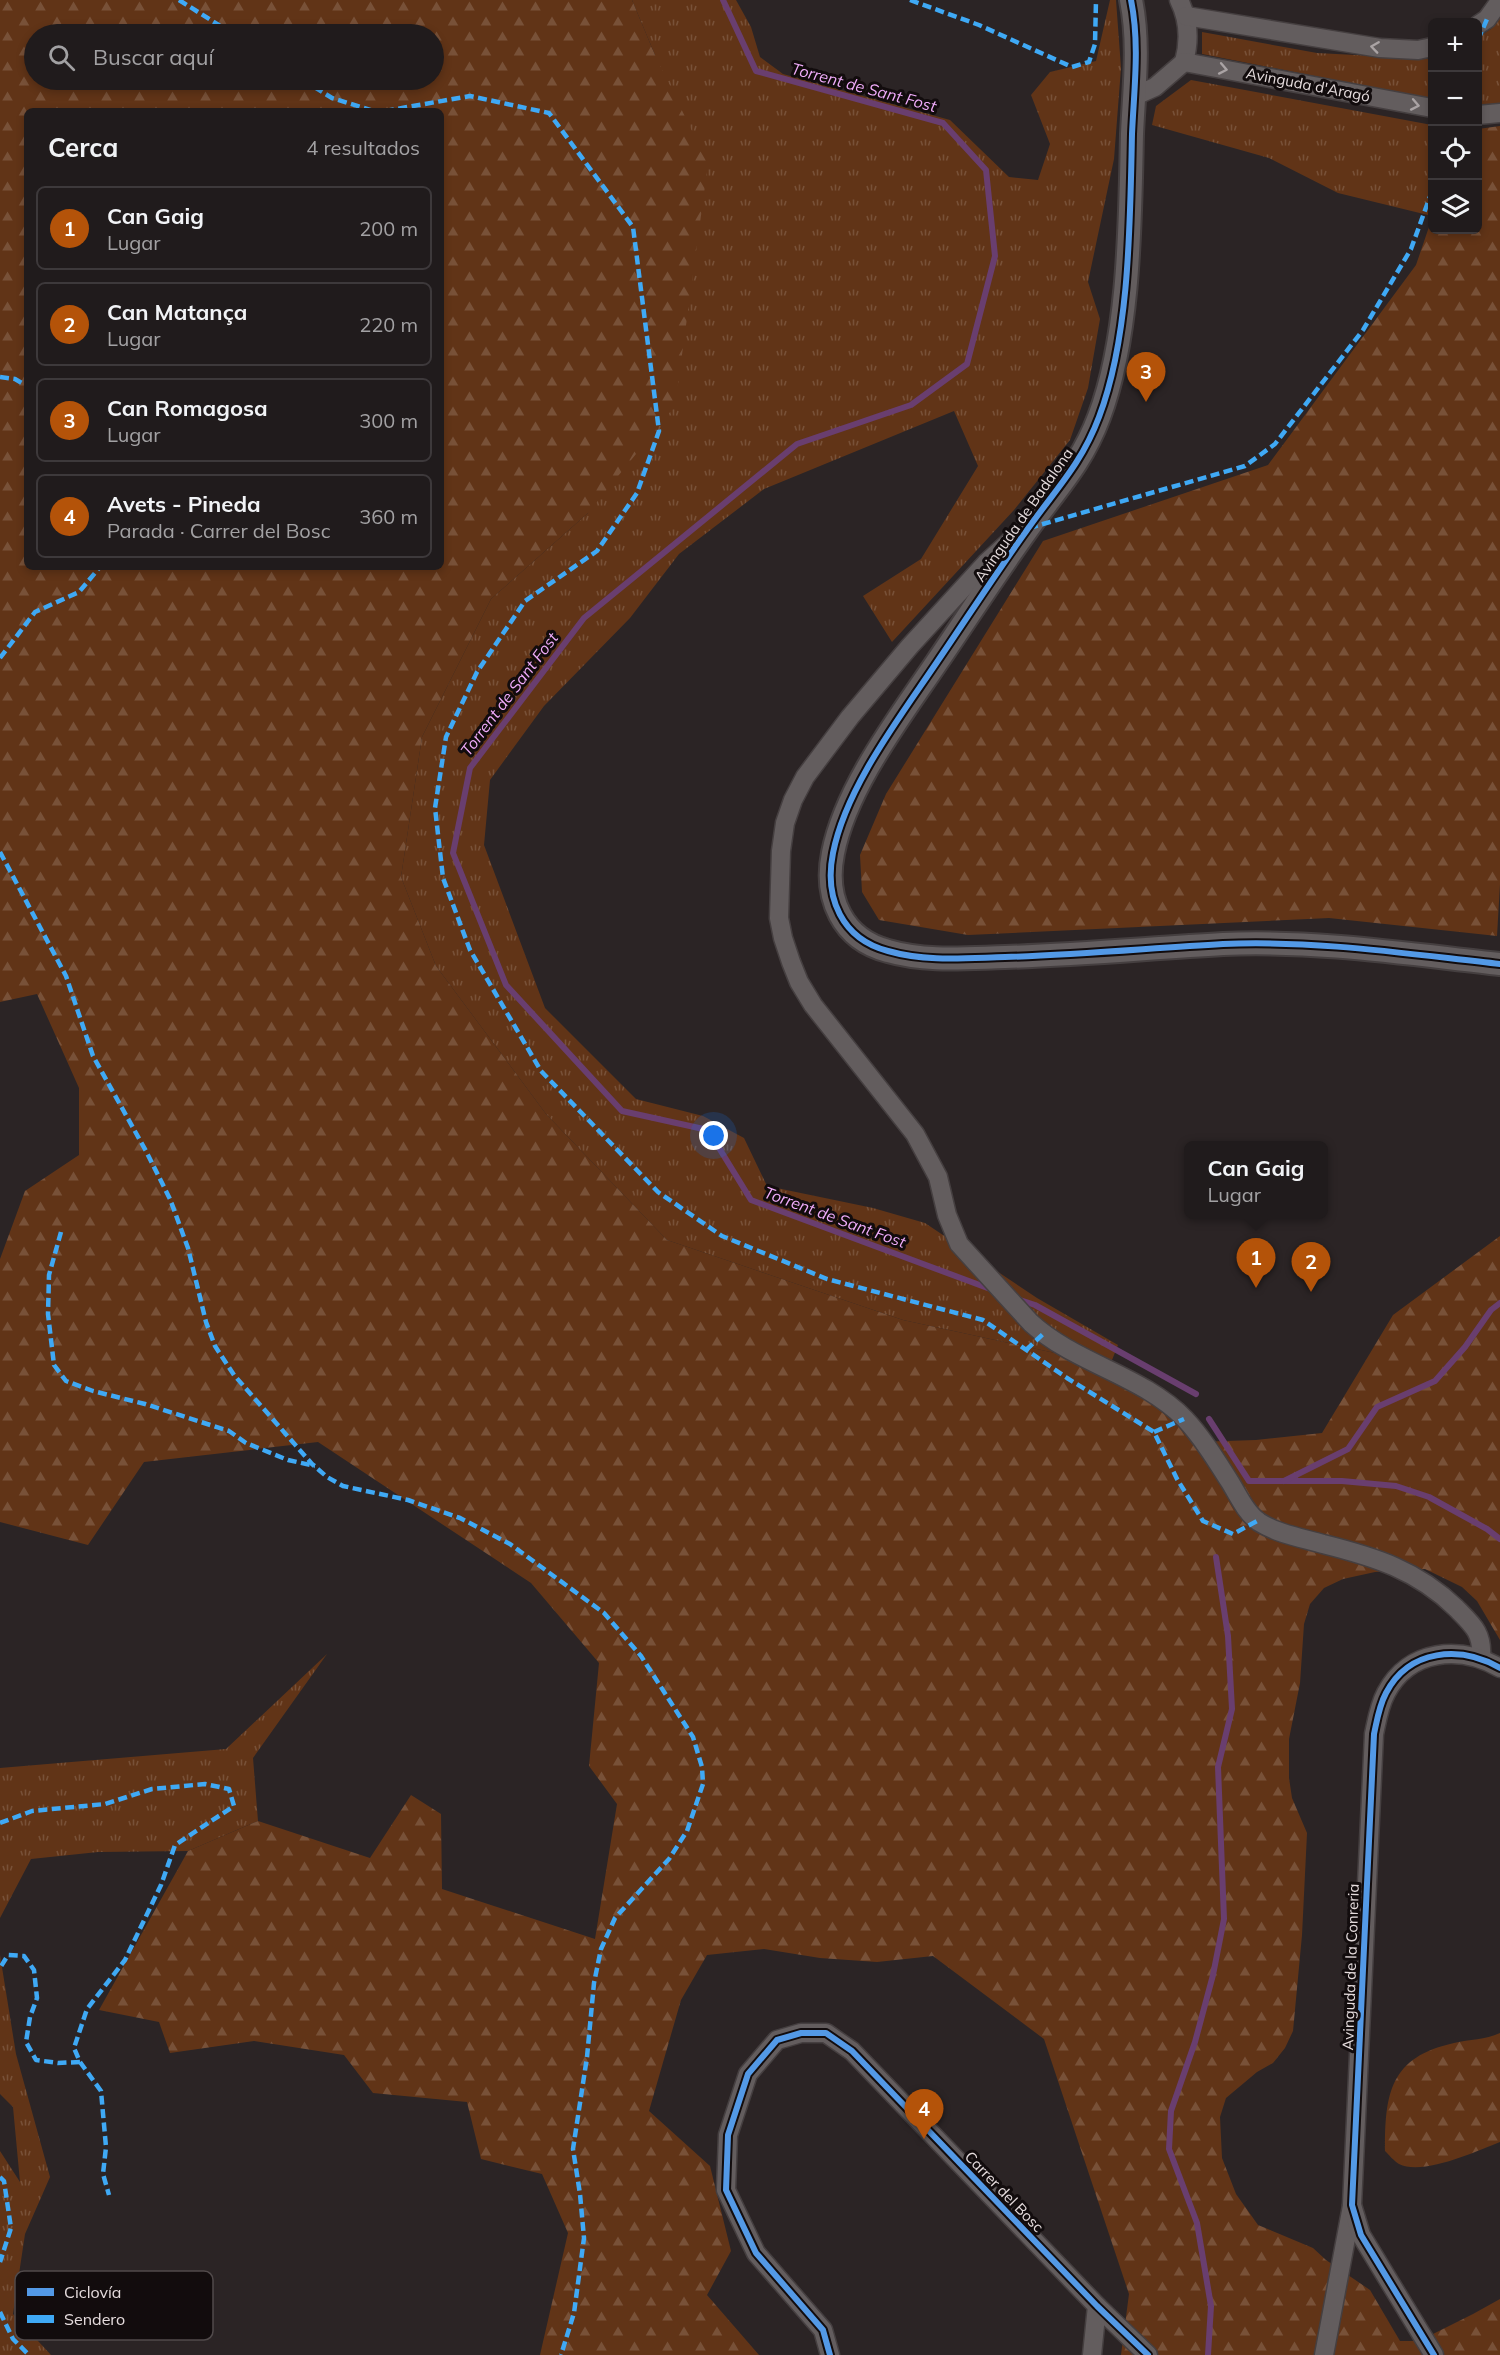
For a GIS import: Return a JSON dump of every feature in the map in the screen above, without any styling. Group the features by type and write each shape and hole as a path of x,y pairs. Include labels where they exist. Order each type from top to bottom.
{"street":[{"name":"Avinguda de Badalona","path":"1131,0 1136,26 1135,96 1123,306 1110,388 1089,442 1074,469 1028,528 890,731 845,814 832,856 831,872 837,912 850,932 882,950 937,959 1026,957 1228,944 1289,944 1340,947 1500,964"},
{"path":"1482,22 1500,1"},
{"path":"1135,96 1155,87 1184,62 1188,40 1182,8 1380,48 1418,50 1428,48"},
{"name":"Avinguda d'Aragó","path":"1184,62 1428,107"},
{"path":"1482,115 1500,113"},
{"path":"1028,528 1014,535 1002,546 910,646 850,717 806,777 793,800 785,823 781,851 779,918 783,938 799,982 813,1005 915,1134 938,1177 947,1215 959,1244 1031,1323 1043,1334 1060,1344 1148,1391 1184,1419 1212,1453 1246,1508 1257,1521 1294,1536 1367,1555 1414,1575 1454,1605 1473,1624 1482,1644 1481,1658"},
{"name":"Avinguda de la Conreria","path":"1434,2355 1361,2235 1352,2205 1371,1762 1379,1708 1387,1691 1398,1676 1424,1659 1451,1652 1481,1658 1500,1668"},
{"name":"Carrer del Bosc","path":"830,2355 823,2330 756,2253 726,2190 728,2135 748,2074 777,2040 801,2033 825,2033 852,2051 1097,2306 1149,2355"},
{"path":"1324,2355 1352,2205"},
{"path":"1092,2355 1097,2306"}],"green space":[{"path":"0,0 632,0 655,55 708,164 675,406 588,513 491,599 422,737 401,877 436,966 546,1114 667,1240 903,1320 1110,1365 1196,1442 1256,1440 1322,1433 1393,1315 1500,1236 1500,1640 1477,1601 1462,1587 1425,1569 1375,1572 1343,1579 1324,1588 1310,1604 1304,1624 1300,1683 1289,1739 1289,1778 1292,1798 1307,1833 1302,1935 1293,2031 1285,2048 1273,2063 1257,2072 1226,2098 1220,2117 1222,2158 1236,2194 1258,2225 1313,2248 1326,2260 1370,2290 1400,2341 1419,2341 1500,2299 1500,2355 1121,2355 1129,2294 1044,2039 933,1956 877,1962 820,1958 764,1949 707,1955 681,2000 649,2111 710,2166 731,2251 707,2295 759,2355 540,2355 568,2233 542,2174 481,2159 467,2102 373,2093 344,2055 254,2041 170,2053 159,2022 99,2010 188,1851 258,1821 370,1858 411,1795 441,1814 442,1889 595,1939 617,1804 589,1766 599,1663 531,1583 318,1442 144,1462 88,1545 0,1522 0,1259 25,1191 79,1155 79,1088 37,994 0,1002"},
{"path":"632,0 736,0 751,27 760,57 783,74 950,120 1009,177 1038,180 1050,144 1031,95 1050,72 1096,61 1110,0 1116,0 1121,68 1114,159 1088,282 1100,319 1088,388 1070,440 1014,510 892,642 863,596 921,559 978,466 954,411 764,489 679,554 630,618 544,706 490,780 484,845 545,1008 636,1099 703,1116 744,1138 767,1186 873,1208 925,1223 1037,1298 1118,1345 1110,1365 903,1320 667,1240 546,1114 436,966 401,877 422,737 491,599 588,513 655,55"},
{"path":"1500,17 1500,105 1482,107 1482,35 1491,29"},
{"path":"1202,32 1317,53 1428,59 1428,98 1202,54"},
{"path":"1191,80 1428,124 1428,215 1338,193 1269,158 1152,125 1156,106"},
{"path":"1500,126 1500,884 1497,936 1329,918 968,935 879,920 862,892 860,855 886,794 1043,541 1268,465 1416,265 1428,230 1428,234 1482,234 1482,128"},
{"path":"327,1654 253,1758 258,1821 188,1851 98,1852 31,1859 0,1918 0,1768 226,1749"},
{"path":"0,1955 16,2054 50,2177 25,2234 19,2271 15,2271 13,2314 15,2316 15,2340 37,2340 51,2355 0,2355 0,2151 20,2182 13,2107 0,2094"},
{"path":"1500,2033 1500,2142 1435,2165 1409,2167 1395,2161 1385,2151 1385,2130 1390,2095 1404,2068 1433,2049"}],"waterway":[{"name":"Torrent de Sant Fost","path":"723,0 756,71 943,123 986,170 995,256 967,364 911,405 797,444 584,618 470,768 453,853 506,985 622,1111 708,1130 751,1200 993,1290"},
{"name":"Torrent de Sant Fost","path":"1017,1299 1035,1305 1196,1394"},
{"path":"1284,1481 1348,1449 1377,1407 1435,1381 1465,1347 1491,1310 1500,1303"},
{"path":"1209,1419 1249,1481 1342,1481 1396,1486 1429,1497 1487,1529 1500,1539"},
{"path":"1208,2355 1211,2306 1197,2223 1169,2149 1171,2111 1195,2042 1213,1975 1224,1919 1218,1767 1232,1709 1228,1636 1216,1557"}],"marked path":[{"path":"179,0 217,24"},
{"path":"910,0 979,25 1072,67 1089,62 1095,44 1096,0"},
{"path":"1482,31 1487,19"},
{"path":"319,90 332,98 364,108"},
{"path":"402,108 470,96 549,113 633,227 659,431 637,493 597,551 525,601 477,672 446,737 435,808 443,878 470,950 541,1071 658,1192 722,1236 827,1279 983,1320 1067,1378 1154,1432 1177,1479 1203,1521 1233,1534 1257,1521"},
{"path":"1029,528 1245,466 1275,444 1363,330 1411,249 1428,202"},
{"path":"0,377 15,379 24,384"},
{"path":"0,658 35,612 79,592 97,570"},
{"path":"0,852 66,976 93,1056 170,1199 188,1248 206,1322 215,1346 234,1375 312,1464 327,1477 343,1486 408,1500 460,1518 510,1544 604,1613 641,1656 693,1737 702,1767 703,1784 687,1831 669,1859 615,1918 601,1949 594,1983 587,2057 573,2149 584,2238 574,2313 561,2355"},
{"path":"61,1232 49,1275 48,1314 54,1365 66,1381 229,1431 246,1443 288,1460 315,1466"},
{"path":"1026,1350 1043,1334"},
{"path":"1154,1432 1184,1419"},
{"path":"0,1823 32,1811 105,1804 152,1789 205,1784 229,1789 234,1806 175,1845 161,1885 125,1960 87,2009 74,2048 80,2062 58,2063 36,2060 26,2042 30,2017 37,1998 34,1970 24,1956 8,1955 0,1968"},
{"path":"80,2062 101,2091 106,2147 103,2174 109,2195"},
{"path":"0,2177 4,2181 11,2228 0,2262"},
{"path":"0,2312 13,2339 29,2355"}],"cycle path":[{"path":"1131,0 1136,67 1129,241 1123,315 1117,351 1099,417 1076,463 1027,530 891,729 862,778 840,828 833,853 831,886 834,901 848,927 859,937 888,951 917,957 1032,956 1258,943 1362,949 1500,964"},
{"path":"1434,2355 1361,2235 1352,2205 1374,1734 1386,1693 1396,1678 1408,1667 1437,1655 1452,1654 1469,1656 1500,1668"},
{"path":"830,2355 823,2330 756,2253 726,2190 728,2135 748,2074 777,2040 801,2033 826,2033 852,2051 1097,2306 1148,2355"}],"place":[{"name":"Can Romagosa","path":"1146,402"},
{"name":"Can Gaig","path":"1256,1288"},
{"name":"Can Matança","path":"1311,1292"},
{"name":"Avets - Pineda","path":"924,2139"}]}
